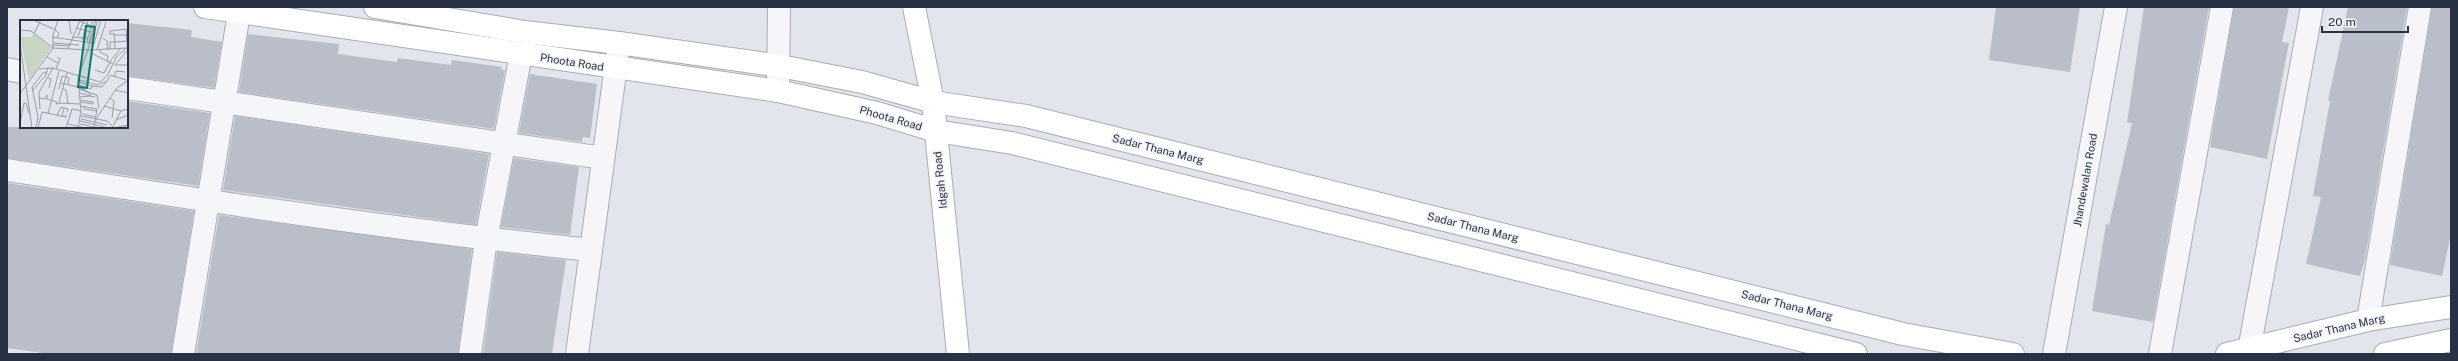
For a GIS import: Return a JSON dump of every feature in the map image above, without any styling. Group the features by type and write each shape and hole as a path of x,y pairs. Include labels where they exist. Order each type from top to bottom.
{"street":[{"name":"Phoota Road","path":"205,7 240,10 521,54 778,91 878,112 936,131"},
{"path":"375,7 525,32 619,43 780,66 862,82 933,102"},
{"path":"778,91 780,66 780,7"},
{"name":"Idgah Road","path":"914,7 933,102 958,354"},
{"name":"Jhandewalan Road","path":"2054,354 2116,7"},
{"path":"2160,354 2222,7"},
{"path":"2249,350 2312,7"},
{"path":"2368,320 2420,7"},
{"path":"183,354 240,10"},
{"path":"577,354 614,68 619,43"},
{"path":"470,354 486,240 521,54"},
{"path":"7,70 20,72"},
{"path":"128,88 224,104 504,142 603,158"},
{"name":"Sadar Thana Marg","path":"933,102 1026,116 1903,334 2013,354"},
{"path":"936,131 1012,143 1856,354"},
{"path":"7,170 208,201 486,240 591,250"},
{"name":"Sadar Thana Marg","path":"2227,354 2249,350 2368,320 2451,307"},
{"path":"2385,354 2449,345"}],"building":[{"path":"1996,7 2080,7 2070,72 1989,60"},
{"path":"2144,7 2209,7 2153,322 2092,311 2106,224 2109,225 2132,123 2127,123"},
{"path":"2234,7 2289,7 2282,42 2289,43 2267,159 2210,147"},
{"path":"2348,7 2407,7 2365,260 2360,276 2306,264 2321,197 2313,196 2330,101 2328,101"},
{"path":"2432,7 2451,7 2451,234 2442,276 2390,265"},
{"path":"128,23 192,30 191,37 222,42 214,88 128,76"},
{"path":"248,34 339,44 338,54 397,62 398,58 451,65 452,60 502,67 501,69 505,70 494,129 239,92"},
{"path":"530,74 597,84 590,138 583,137 582,142 519,133"},
{"path":"128,101 210,113 198,186 7,158 7,127 128,128"},
{"path":"235,116 489,154 476,225 223,190"},
{"path":"514,158 579,167 570,235 501,227"},
{"path":"7,183 194,211 171,354 49,354 7,348"},
{"path":"219,215 472,249 458,354 196,354"},
{"path":"497,252 566,260 552,354 483,354"}]}
